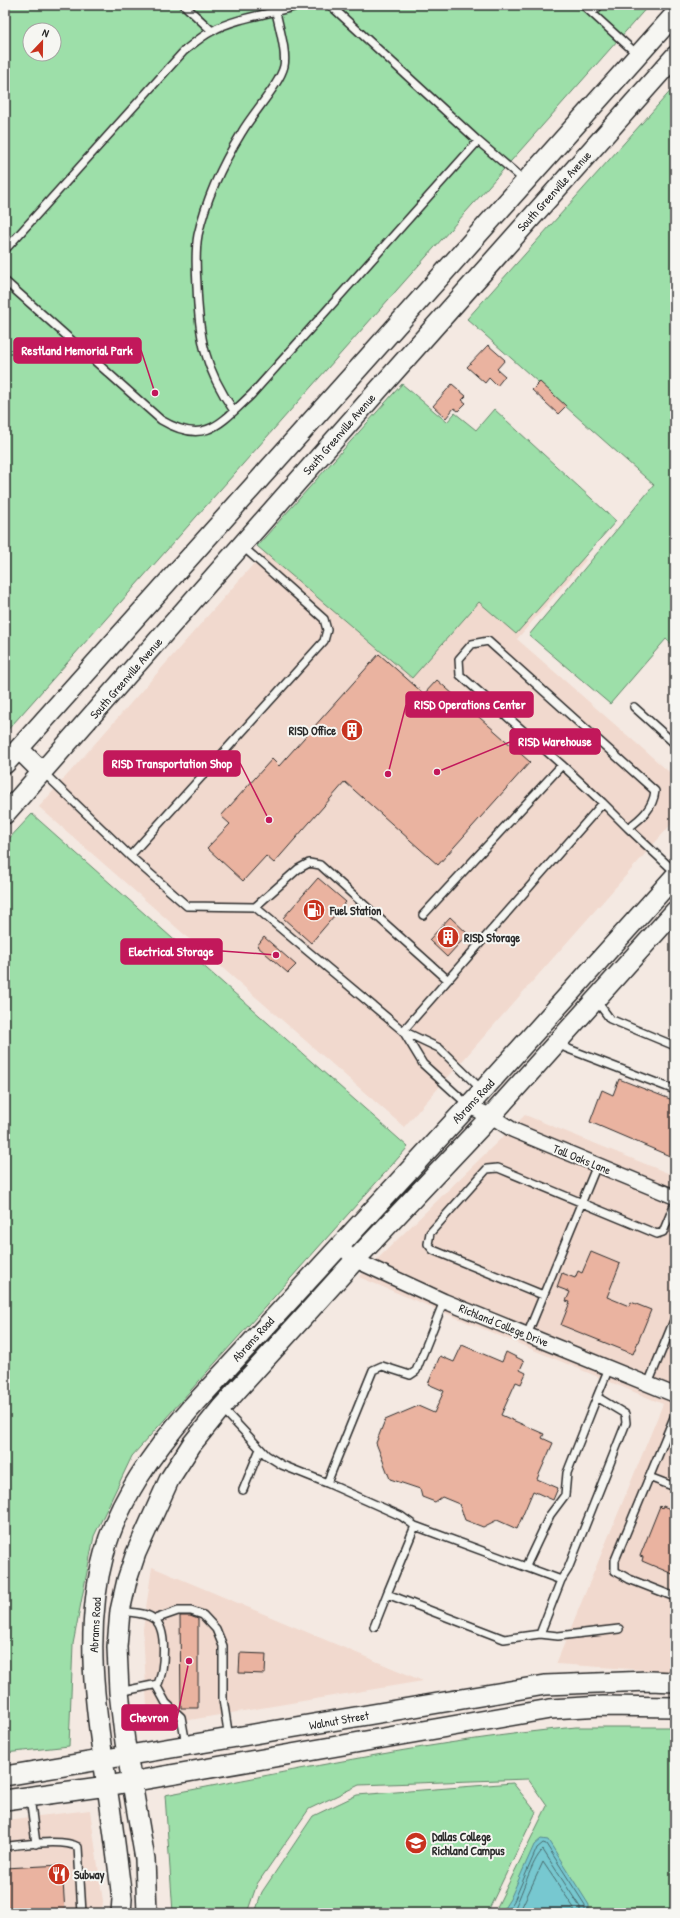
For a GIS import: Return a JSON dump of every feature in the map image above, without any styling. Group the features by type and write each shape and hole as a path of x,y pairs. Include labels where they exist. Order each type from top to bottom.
{"main road":[{"path":"5,764 675,14"},
{"path":"638,55 660,73"},
{"name":"South Greenville Avenue","path":"5,814 561,182 675,56"},
{"path":"525,181 561,182"},
{"path":"219,525 242,546"},
{"path":"19,749 42,772"},
{"name":"Abrams Road","path":"121,1913 122,1899 94,1699 92,1643 97,1590 104,1554 116,1520 144,1468 163,1440 339,1245 483,1090 675,876"},
{"name":"Abrams Road","path":"147,1913 145,1859 131,1781 120,1692 117,1647 120,1611 127,1580 136,1554 169,1480 192,1444 221,1408 355,1260 491,1116 675,911"},
{"path":"205,1392 221,1408"},
{"name":"Walnut Street","path":"5,1776 545,1684 675,1682"},
{"name":"Walnut Street","path":"5,1800 107,1786 550,1709 603,1706 675,1707"}],"street":[{"path":"483,1090 491,1116"},
{"name":"Tall Oaks Lane","path":"468,1106 491,1116 513,1130 675,1197"},
{"name":"Richland College Drive","path":"339,1245 355,1260 444,1301 675,1395"}],"lane":[{"path":"184,5 212,30"},
{"path":"5,250 184,51 212,30 228,24 301,5"},
{"path":"330,5 478,141 525,181"},
{"path":"583,5 638,55"},
{"path":"592,13 600,5"},
{"path":"234,411 215,383 200,333 196,272 198,236 207,204 229,154 241,133 273,86 284,66 284,57 276,12"},
{"path":"5,281 150,412 173,428 195,433 206,431 234,411 252,394 478,141"},
{"path":"130,856 324,642 327,630 324,619 242,546"},
{"path":"628,828 640,820 653,803 655,792 488,641 472,644 459,659 460,675 562,765 603,803 628,828 675,872"},
{"path":"634,707 675,744"},
{"path":"423,915 562,765"},
{"path":"42,772 130,856 187,906 255,907 403,1031 439,1048 483,1090"},
{"path":"403,1031 603,803"},
{"path":"255,907 298,869 310,863 320,865 448,980"},
{"path":"595,1000 610,1019 675,1046"},
{"path":"403,1031 423,1064 468,1106"},
{"path":"558,1041 566,1048 675,1090"},
{"path":"527,1335 597,1165"},
{"path":"543,1295 433,1250 428,1244 430,1233 474,1182 490,1167 498,1168 657,1234 663,1232 675,1203"},
{"path":"327,1483 373,1370 382,1366 410,1375 416,1371 444,1301"},
{"path":"648,1384 675,1318"},
{"path":"526,1566 550,1515 559,1506 565,1495 566,1473 608,1368"},
{"path":"540,1634 561,1580 568,1569 626,1423 625,1414 597,1397"},
{"path":"221,1408 266,1455 282,1465 401,1516 415,1526 561,1580"},
{"path":"675,1415 615,1560 615,1571 629,1579 675,1597"},
{"path":"243,1490 260,1449"},
{"path":"649,1477 675,1487"},
{"path":"374,1627 415,1526"},
{"path":"387,1594 504,1639 540,1634 558,1636 619,1629"},
{"path":"120,1611 149,1616 155,1619 159,1625 164,1642 159,1682 156,1685 120,1692"},
{"path":"155,1619 178,1611 191,1611 203,1614 216,1629 223,1646 223,1699 229,1739"},
{"path":"156,1685 166,1703 181,1717 187,1746"},
{"path":"30,1796 36,1844"},
{"path":"5,1846 72,1843 78,1847 82,1913"}],"shaded area":[{"path":"400,398 586,560 517,639 675,777 675,820 404,1127 39,807"},
{"path":"525,1115 675,1176 675,1672 556,1664 663,1404 359,1277"},
{"path":"152,1567 423,1681 148,1727 143,1629"},
{"path":"90,1810 103,1901 102,1913 5,1913 5,1820"}],"green space":[{"path":"5,5 649,5 5,733"},
{"path":"675,86 675,647 666,639 610,704 529,635 654,485 467,319"},
{"path":"402,384 447,422 455,413 476,430 494,409 616,521 516,634 479,602 412,678 257,546"},
{"path":"32,814 408,1147 132,1456 94,1536 73,1644 69,1746 5,1753 5,843"},
{"path":"576,1727 675,1727 675,1913 494,1913 547,1806 528,1779 359,1785 309,1809 257,1884 247,1913 173,1913 165,1795 318,1765 421,1747 473,1739"},
{"path":"513,1783 536,1812 487,1913 255,1913 262,1892 313,1816 357,1795"}],"water":[{"path":"541,1839 548,1840 589,1905 589,1913 501,1913 510,1899 534,1845"}],"building":[{"path":"488,345 505,360 497,369 505,376 497,386 489,378 485,383 467,367"},
{"path":"540,382 566,406 558,414 532,390"},
{"path":"452,384 466,396 462,400 466,403 458,411 454,408 446,418 433,406"},
{"path":"379,654 424,694 437,680 530,762 438,865 345,782 274,863 266,856 243,881 207,848 230,824 221,816 272,759 279,766"},
{"name":"Fuel Station","path":"318,878 346,902 311,943 283,918"},
{"name":"RISD Storage","path":"450,917 468,934 447,957 429,940"},
{"path":"264,937 296,965 288,973 257,946"},
{"path":"619,1079 675,1101 675,1149 672,1157 590,1122 602,1090 613,1095"},
{"path":"591,1252 620,1264 607,1297 629,1306 631,1302 651,1310 633,1354 561,1325 570,1302 566,1301 570,1292 557,1287 562,1273 575,1278 578,1271 582,1273"},
{"path":"462,1345 502,1362 506,1352 524,1361 520,1370 526,1373 521,1384 516,1382 501,1415 544,1434 542,1438 553,1443 537,1479 558,1488 553,1500 533,1491 517,1529 497,1520 483,1527 465,1520 459,1504 442,1497 435,1502 422,1497 420,1489 390,1479 376,1443 385,1420 418,1406 434,1413 444,1391 428,1384 440,1356 454,1362"},
{"path":"660,1506 662,1508 663,1506 675,1511 675,1575 642,1561 643,1557 640,1556"},
{"path":"180,1616 190,1616 198,1619 198,1708 181,1708"},
{"path":"240,1653 266,1654 265,1674 239,1673"},
{"path":"62,1865 65,1913 5,1913 5,1868"}],"place":[{"name":"Restland Memorial Park","path":"155,393"},
{"name":"RISD Office","path":"352,730"},
{"name":"RISD Warehouse","path":"437,772"},
{"name":"RISD Operations Center","path":"388,774"},
{"name":"RISD Transportation Shop","path":"269,820"},
{"name":"Fuel Station","path":"314,910"},
{"name":"RISD Storage","path":"448,937"},
{"name":"Electrical Storage","path":"276,955"},
{"name":"Chevron","path":"189,1661"},
{"name":"Dallas College Richland Campus","path":"416,1843"},
{"name":"Subway","path":"59,1874"}]}
